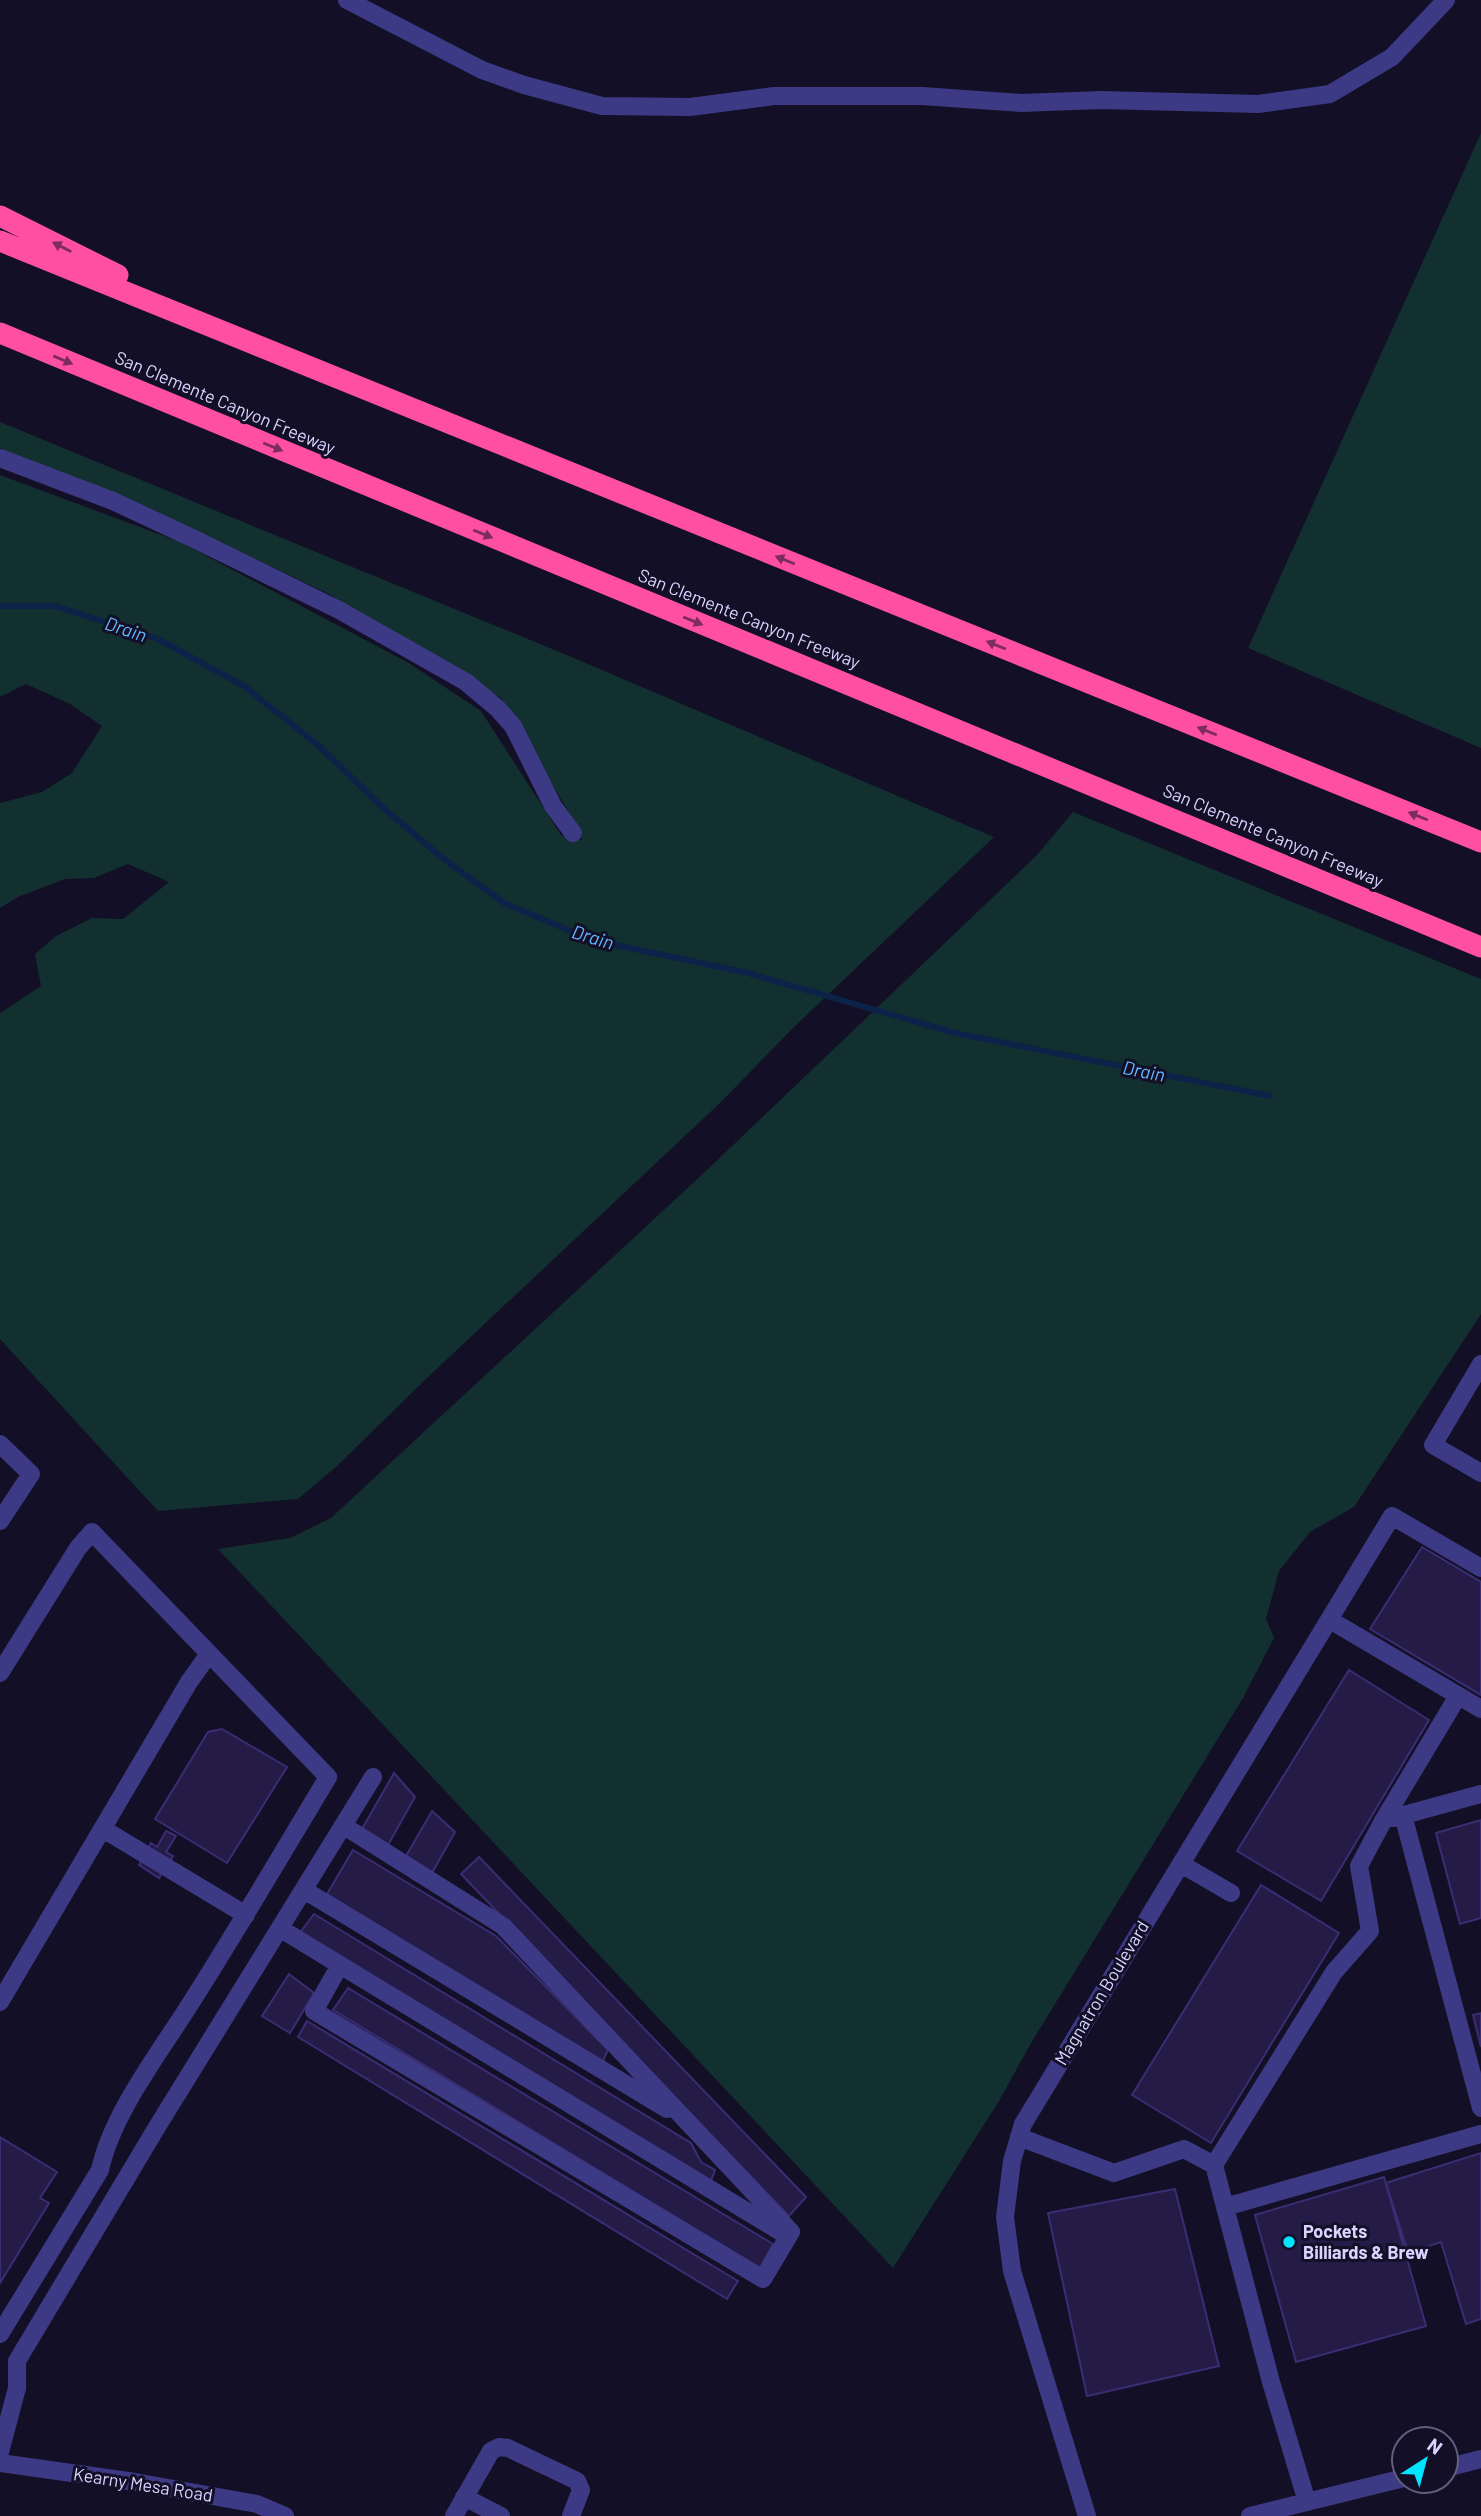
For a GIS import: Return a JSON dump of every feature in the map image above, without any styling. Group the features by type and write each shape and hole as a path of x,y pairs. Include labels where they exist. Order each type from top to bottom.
{"highway":[{"path":"0,216 254,344"},
{"path":"0,241 1481,842"},
{"name":"San Clemente Canyon Freeway","path":"0,333 1481,947"}],"street":[{"path":"346,0 482,70 524,85 602,106 690,107 774,96 922,96 1021,103 1101,100 1258,104 1330,94 1392,57 1446,0"},
{"path":"0,458 113,501 179,532 339,610 467,682 513,726 553,806 573,833"},
{"path":"1481,1364 1433,1445 1481,1473"},
{"path":"0,1444 31,1474 6,1498 0,1521"},
{"name":"Magnatron Boulevard","path":"1087,2516 1012,2271 1004,2217 1012,2161 1023,2124 1392,1516 1481,1568"},
{"path":"0,1673 78,1548 92,1532 328,1777 246,1915 124,2109 105,2150 100,2170 0,2334"},
{"path":"1330,1620 1481,1709"},
{"path":"0,2002 209,1654"},
{"path":"1307,2502 1214,2165 1334,1972 1370,1931 1359,1866 1458,1696"},
{"path":"0,2452 17,2388 17,2361 157,2127 373,1777"},
{"path":"1383,1821 1481,1794"},
{"path":"1403,1815 1481,2108"},
{"path":"340,1965 314,2011 763,2279 791,2232 503,1926 344,1826"},
{"path":"103,1829 246,1915"},
{"path":"1181,1864 1231,1893"},
{"path":"304,1890 687,2121"},
{"path":"281,1929 789,2237"},
{"path":"1225,2207 1481,2134"},
{"path":"1019,2137 1114,2173 1184,2149 1214,2165"},
{"path":"454,2516 491,2451 499,2447 508,2448 577,2481 581,2490 571,2516"},
{"path":"1460,2464 1481,2459"},
{"name":"Kearny Mesa Road","path":"0,2463 135,2482 257,2504 285,2516"},
{"path":"1250,2516 1390,2481"},
{"path":"464,2497 500,2516"}],"green space":[{"path":"1481,133 1481,748 1248,648"},
{"path":"0,422 562,653 994,837 793,1028 720,1103 337,1466 298,1499 158,1511 0,1339 0,1013 41,986 35,954 56,936 92,918 123,919 169,882 128,864 94,878 65,879 18,897 0,908 0,803 42,792 72,773 102,726 70,704 26,684 0,697 0,475 180,542 407,662 481,711 561,835 582,840 571,816 501,698 329,594 121,495 27,463 0,448"},
{"path":"1073,812 1481,979 1481,1314 1354,1507 1310,1532 1279,1571 1266,1619 1274,1638 1243,1698 1031,2043 999,2101 893,2268 218,1549 290,1538 331,1518 707,1170 1036,856"}],"building":[{"path":"1422,1547 1481,1582 1481,1695 1370,1629"},
{"path":"1349,1670 1429,1720 1321,1901 1237,1851"},
{"path":"222,1729 287,1767 227,1863 155,1819 208,1732"},
{"path":"394,1773 415,1797 388,1845 362,1829"},
{"path":"432,1811 455,1832 432,1873 406,1856"},
{"path":"1481,1820 1481,1918 1460,1924 1436,1833"},
{"path":"166,1831 176,1836 166,1852 173,1856 159,1878 139,1865 151,1843 157,1847"},
{"path":"353,1850 496,1936 608,2050 602,2063 327,1894"},
{"path":"479,1857 806,2197 789,2216 461,1874"},
{"path":"1261,1885 1339,1933 1211,2143 1132,2095"},
{"path":"314,1914 691,2143 701,2162 715,2170 711,2181 299,1934"},
{"path":"289,1974 314,1993 290,2033 262,2016"},
{"path":"348,1988 773,2244 760,2268 333,2010"},
{"path":"1481,2013 1481,2047 1473,2015"},
{"path":"307,2021 738,2281 727,2299 298,2037"},
{"path":"0,2137 57,2172 40,2198 49,2203 0,2283"},
{"path":"1481,2153 1481,2319 1466,2324 1441,2242 1408,2253 1386,2183"},
{"path":"1384,2177 1426,2326 1296,2362 1255,2215"},
{"path":"1175,2189 1219,2366 1087,2396 1048,2213"}],"waterway":[{"name":"Drain","path":"0,606 55,606 158,639 244,686 319,746 379,804 441,857 504,903 592,940 748,973 955,1033 1270,1096"}],"place":[{"name":"Pockets Billiards & Brew","path":"1289,2242"}]}
